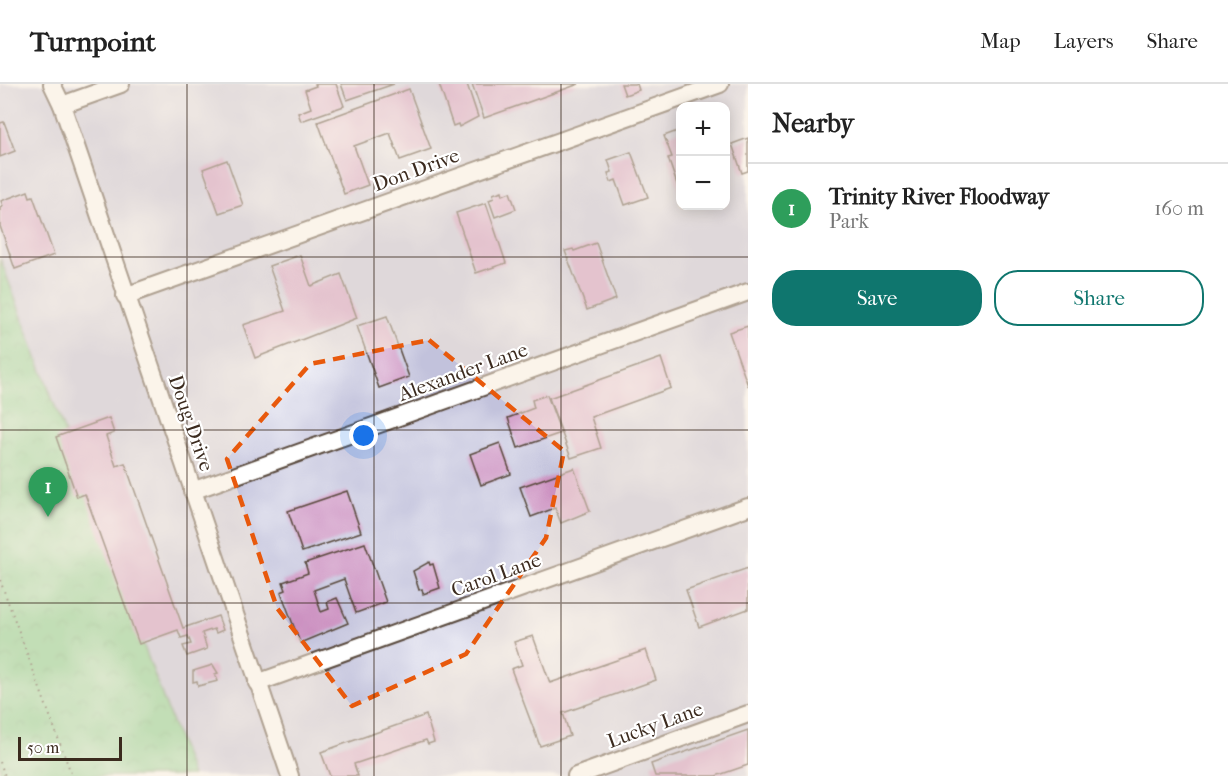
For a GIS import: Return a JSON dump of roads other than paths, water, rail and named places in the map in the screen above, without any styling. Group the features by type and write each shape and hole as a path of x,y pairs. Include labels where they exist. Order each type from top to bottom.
{"street":[{"name":"Doug Drive","path":"52,84 62,105 290,776"},
{"path":"62,105 121,84"},
{"name":"Don Drive","path":"125,296 720,84"},
{"name":"Alexander Lane","path":"192,491 748,292"},
{"name":"Carol Lane","path":"257,682 748,507"},
{"name":"Lucky Lane","path":"576,776 748,714"}],"place":[{"name":"Trinity River Floodway","path":"48,517"}]}
